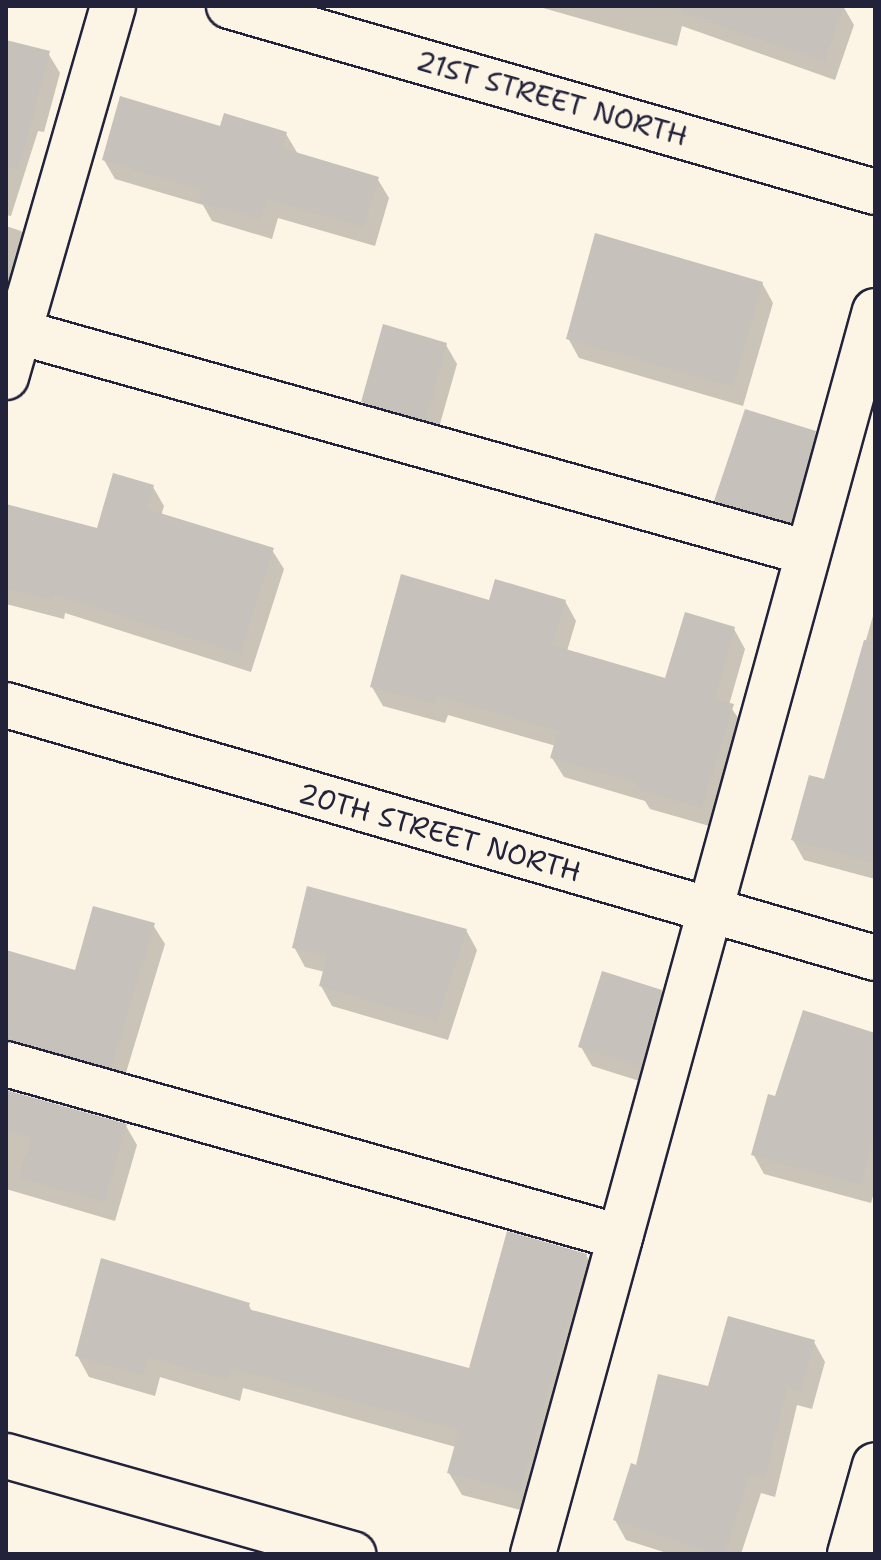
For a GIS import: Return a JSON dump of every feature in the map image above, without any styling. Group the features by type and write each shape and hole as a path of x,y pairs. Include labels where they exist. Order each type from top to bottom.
{"street":[{"path":"6,377 113,6"},
{"name":"21ST STREET NORTH","path":"229,6 875,192"},
{"path":"533,1554 875,311"},
{"path":"19,332 808,553"},
{"name":"20TH STREET NORTH","path":"6,705 875,958"},
{"path":"6,1064 620,1237"},
{"path":"6,1456 353,1554"},
{"path":"850,1554 875,1465"}],"building":[{"path":"683,6 844,6 824,62 682,12"},
{"path":"6,40 50,51 19,169 6,168"},
{"path":"120,96 220,126 224,113 287,132 282,148 379,177 364,227 267,199 261,220 198,202 202,190 102,160"},
{"path":"595,233 763,282 733,387 566,339"},
{"path":"383,324 447,343 426,420 361,402"},
{"path":"745,409 816,431 791,522 714,501"},
{"path":"113,473 154,485 147,509 274,548 240,654 55,595 53,601 6,588 6,504 97,528"},
{"path":"401,574 489,600 495,579 566,600 552,645 665,678 685,612 735,627 715,699 734,704 702,808 636,789 638,783 550,758 558,731 437,696 435,704 370,687"},
{"path":"864,640 875,642 875,863 791,840 809,775 824,779"},
{"path":"307,886 467,929 437,1021 319,986 327,956 292,948"},
{"path":"93,906 155,923 111,1068 6,1040 6,950 75,970"},
{"path":"602,971 662,990 638,1066 578,1047"},
{"path":"803,1010 875,1033 875,1132 861,1185 751,1155 768,1094 775,1096"},
{"path":"6,1090 127,1124 104,1202 19,1178 31,1138 6,1131"},
{"path":"507,1231 587,1254 520,1492 447,1473 459,1430 231,1368 227,1380 148,1357 143,1375 75,1356 101,1258 250,1303 248,1309 469,1368"},
{"path":"728,1316 815,1340 801,1391 787,1387 765,1478 750,1475 724,1554 716,1554 613,1520 631,1463 636,1465 658,1374 708,1386"}]}
